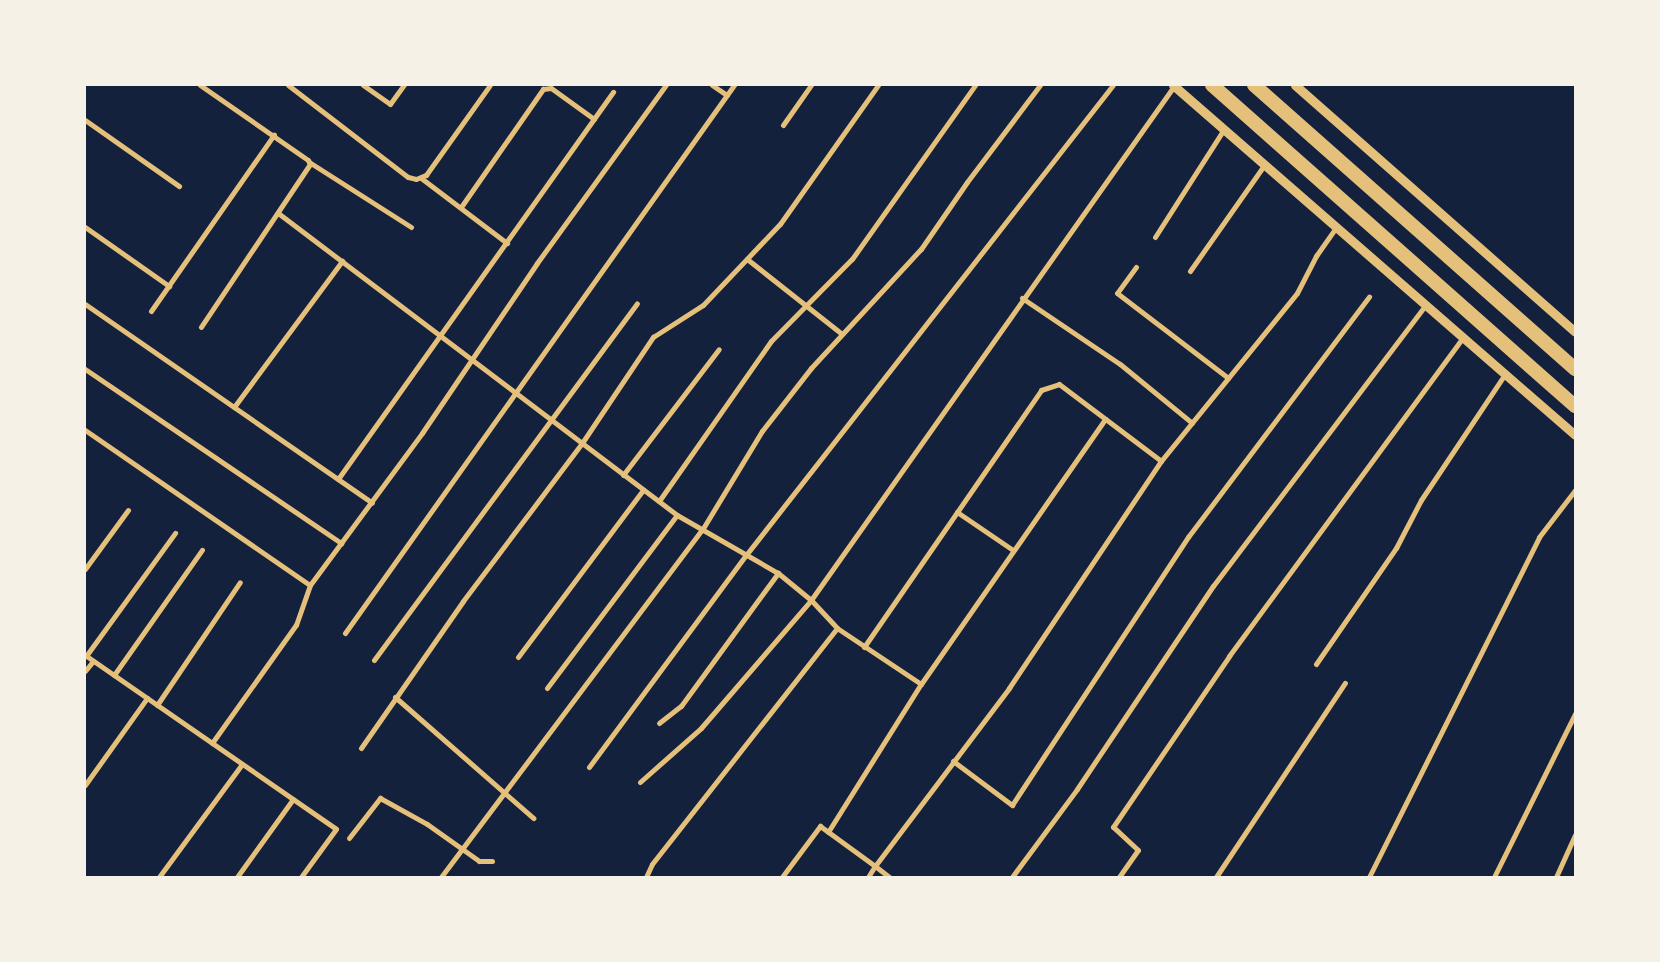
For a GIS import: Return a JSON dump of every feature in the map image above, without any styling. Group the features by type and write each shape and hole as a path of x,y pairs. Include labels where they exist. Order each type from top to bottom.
{"highway":[{"path":"1212,85 1575,406"},
{"path":"1254,85 1575,369"}],"street":[{"path":"200,85 274,135 309,162 411,227"},
{"path":"288,85 408,177 421,178 507,243"},
{"path":"362,85 390,104 404,85"},
{"path":"421,178 490,85"},
{"path":"212,743 296,625 310,585 372,503 537,263 666,85"},
{"path":"712,85 727,95"},
{"path":"345,633 734,85"},
{"path":"783,125 811,85"},
{"path":"361,748 395,697 582,443 653,337 703,305 780,224 878,85"},
{"path":"659,502 771,341 852,259 975,85"},
{"path":"441,877 702,530 762,431 811,368 921,249 966,182 1040,85"},
{"path":"589,767 746,555 1113,85"},
{"path":"640,782 701,728 810,600 1174,85 1575,435"},
{"path":"1295,85 1575,332"},
{"path":"461,207 542,89 551,88 594,119"},
{"path":"338,479 614,92"},
{"path":"85,120 179,186"},
{"path":"1156,237 1207,151 1224,129"},
{"path":"151,311 274,135"},
{"path":"201,327 308,170 309,162"},
{"path":"1190,271 1265,164"},
{"path":"278,214 659,502 702,530 778,572 810,600 837,628 921,684"},
{"path":"85,227 168,286"},
{"path":"868,877 874,866 1009,688 1161,461 1297,293 1316,256 1336,227"},
{"path":"747,259 842,334"},
{"path":"234,407 342,261"},
{"path":"1136,267 1117,293 1228,378"},
{"path":"953,761 1012,805 1188,537 1368,297"},
{"path":"1022,298 1120,364 1192,423"},
{"path":"374,660 637,303"},
{"path":"85,304 372,503"},
{"path":"1012,877 1072,797 1213,586 1426,304"},
{"path":"1119,877 1138,850 1113,827 1229,656 1463,338"},
{"path":"623,475 719,348"},
{"path":"85,369 341,543"},
{"path":"1316,664 1396,548 1421,500 1505,374"},
{"path":"864,646 1041,390 1059,384 1161,461"},
{"path":"828,832 921,684 1105,419"},
{"path":"85,430 310,585"},
{"path":"518,658 643,490"},
{"path":"1369,877 1539,537 1575,490"},
{"path":"85,569 128,510"},
{"path":"957,512 1013,550"},
{"path":"547,688 677,515"},
{"path":"175,533 85,656 336,829 301,877"},
{"path":"114,675 202,550"},
{"path":"659,723 681,706 778,572"},
{"path":"157,705 240,582"},
{"path":"646,877 652,864 837,628"},
{"path":"85,671 93,660"},
{"path":"1216,877 1345,682"},
{"path":"395,697 533,818"},
{"path":"85,785 147,698"},
{"path":"1494,877 1575,714"},
{"path":"160,877 242,764"},
{"path":"349,838 380,798 427,824 479,860 492,861"},
{"path":"237,877 293,799"},
{"path":"782,877 820,826 890,877"},
{"path":"1556,877 1575,835"}]}
